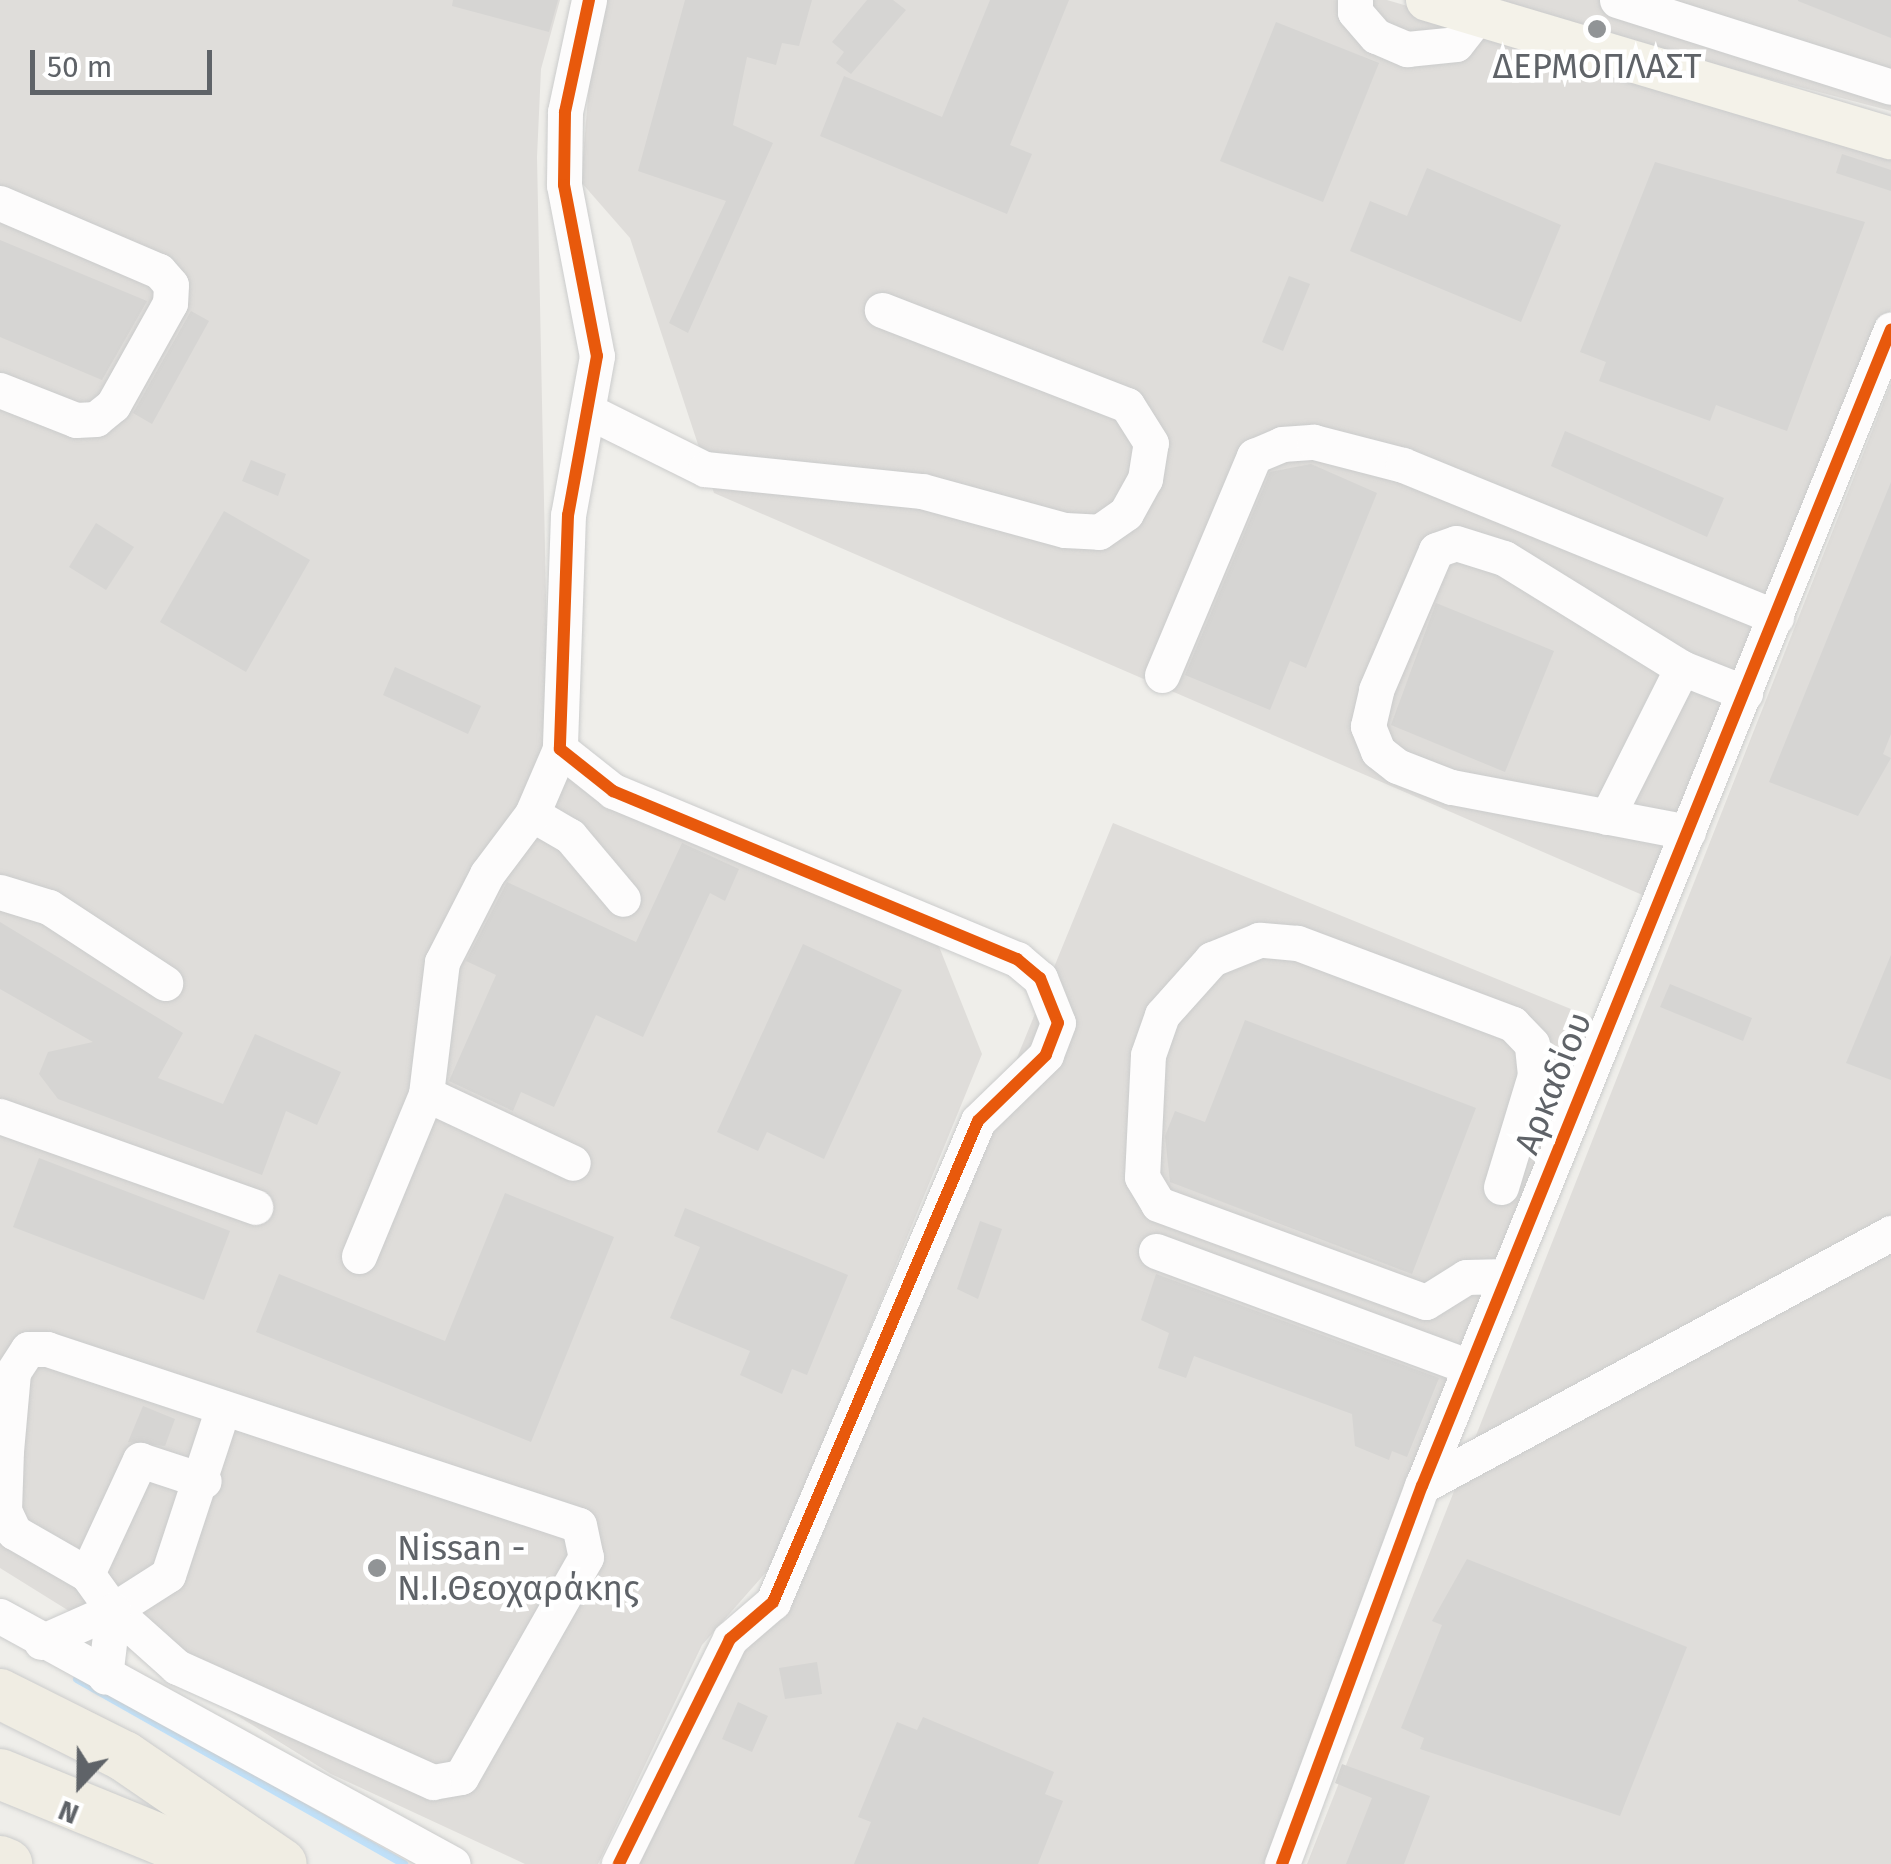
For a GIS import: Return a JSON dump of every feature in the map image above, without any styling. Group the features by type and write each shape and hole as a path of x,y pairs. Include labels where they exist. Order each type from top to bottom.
{"highway":[{"path":"0,1694 124,1756 282,1864"},
{"path":"0,1774 220,1864"},
{"path":"0,1861 7,1864"}],"main road":[{"path":"1427,0 1891,138"}],"street":[{"path":"359,1256 426,1094 442,962 487,874 532,814 560,749 568,515 592,412 597,356 564,185 564,112 588,0"},
{"path":"1355,0 1355,12 1376,36 1407,48 1456,44 1479,16"},
{"path":"1617,0 1891,88"},
{"path":"0,203 158,271 171,285 170,303 112,405 96,419 76,420 0,390"},
{"path":"592,412 706,470 922,490 1065,530 1099,532 1126,513 1146,479 1151,443 1127,405 882,310"},
{"name":"Αρκαδίου","path":"1282,1864 1422,1486 1891,329"},
{"path":"1162,674 1254,456 1282,444 1314,442 1403,464 1776,617"},
{"path":"1688,832 1451,787 1378,751 1368,726 1376,690 1436,550 1456,543 1504,558 1682,668 1745,693"},
{"path":"1608,817 1682,668"},
{"path":"560,749 612,792 1017,959 1040,978 1058,1022 1046,1055 978,1122 773,1602 730,1639 619,1864"},
{"path":"532,814 570,836 623,899"},
{"path":"0,892 49,907 166,982"},
{"path":"1501,1187 1535,1075 1532,1044 1513,1024 1315,949 1259,940 1212,959 1162,1015 1148,1054 1142,1176 1158,1204 1426,1302 1466,1277 1507,1276"},
{"path":"426,1094 573,1162"},
{"path":"0,1116 255,1207"},
{"path":"1422,1486 1891,1233"},
{"path":"1156,1251 1470,1367"},
{"path":"47,1348 571,1520 588,1540 586,1556 466,1770 448,1784 177,1668 113,1610 88,1574 5,1519 9,1405 20,1355 47,1348"},
{"path":"41,1642 113,1610 168,1574 204,1482 224,1408"},
{"path":"88,1574 140,1460 204,1482"},
{"path":"105,1678 113,1610"},
{"path":"0,1616 105,1678 454,1864"}],"shaded area":[{"path":"0,0 560,0 541,69 537,157 549,745 543,768 934,934 982,1054 774,1563 702,1645 598,1864 525,1864 331,1774 0,1568"},
{"path":"607,0 1387,0 1891,148 1891,309 1654,900 714,493 630,238 581,182 590,73"},
{"path":"1470,0 1891,0 1891,111"},
{"path":"1891,383 1891,1864 1307,1864"},
{"path":"1113,823 1603,1022 1272,1864 636,1864 732,1665 792,1600 814,1554"}],"building":[{"path":"453,0 558,0 549,32 452,6"},
{"path":"685,0 812,0 799,46 782,43 776,65 747,57 733,125 773,143 688,333 669,323 726,201 638,171"},
{"path":"867,0 893,0 906,10 851,74 836,63 844,52 832,42"},
{"path":"990,0 1069,0 1010,145 1032,154 1007,214 820,136 844,76 942,117"},
{"path":"1798,0 1891,0 1891,38 1798,1"},
{"path":"1276,22 1379,63 1323,202 1220,161"},
{"path":"1842,154 1891,170 1891,191 1836,173"},
{"path":"1655,162 1865,222 1787,431 1716,405 1710,421 1599,381 1606,362 1580,352"},
{"path":"1427,168 1561,225 1521,322 1350,251 1370,201 1407,216"},
{"path":"0,240 147,301 102,380 0,337"},
{"path":"1289,276 1310,284 1283,351 1262,342"},
{"path":"191,311 209,321 152,424 133,413"},
{"path":"1565,431 1724,498 1707,537 1551,466"},
{"path":"251,460 286,474 278,496 242,481"},
{"path":"1311,464 1377,493 1306,668 1290,661 1270,710 1185,675 1270,472"},
{"path":"1891,482 1891,734 1883,754 1891,758 1858,816 1769,782"},
{"path":"224,511 310,560 246,672 160,622"},
{"path":"96,523 134,547 106,590 69,567"},
{"path":"1436,603 1554,651 1505,772 1391,725"},
{"path":"395,667 481,706 468,734 383,695"},
{"path":"682,843 739,869 725,901 710,893 643,1037 596,1015 554,1107 521,1092 513,1111 449,1081 496,975 466,961 507,882 636,942"},
{"path":"0,922 183,1033 158,1078 223,1104 255,1034 341,1072 317,1125 286,1111 262,1175 58,1099 39,1074 48,1052 93,1042 0,989"},
{"path":"803,944 902,990 824,1159 767,1132 758,1151 717,1132"},
{"path":"1891,955 1891,1080 1846,1063"},
{"path":"1670,984 1752,1018 1743,1041 1660,1007"},
{"path":"1245,1020 1476,1108 1412,1274 1170,1182 1165,1136 1175,1111 1205,1122"},
{"path":"39,1158 230,1231 204,1300 13,1227"},
{"path":"505,1193 614,1237 531,1442 256,1332 279,1274 445,1341"},
{"path":"685,1208 848,1275 807,1375 792,1369 782,1394 740,1375 750,1351 670,1318 700,1247 674,1236"},
{"path":"980,1221 1002,1229 978,1299 957,1289"},
{"path":"1156,1274 1439,1378 1407,1457 1392,1451 1389,1460 1355,1446 1352,1414 1194,1356 1186,1378 1158,1368 1169,1333 1141,1320"},
{"path":"143,1406 175,1419 165,1446 128,1442"},
{"path":"1467,1559 1687,1647 1620,1816 1420,1749 1424,1738 1401,1728 1442,1625 1432,1621"},
{"path":"817,1662 822,1694 785,1699 779,1668"},
{"path":"738,1702 768,1716 752,1752 722,1739"},
{"path":"923,1717 1054,1772 1045,1794 1063,1801 1038,1864 854,1864 871,1822 858,1817 897,1722 917,1730"},
{"path":"1342,1764 1430,1796 1404,1864 1346,1864 1372,1798 1335,1783"}],"waterway":[{"path":"77,1679 404,1864"}],"cycle path":[{"path":"589,0 565,112 564,185 597,356 568,515 560,749 613,791 1017,959 1040,978 1058,1023 1046,1055 978,1121 773,1602 730,1639 619,1864"},
{"path":"1282,1864 1422,1486 1891,329"}],"place":[{"name":"ΔΕΡΜΟΠΛΑΣΤ","path":"1597,29"},
{"name":"Nissan - Ν.Ι.Θεοχαράκης","path":"377,1568"}]}
